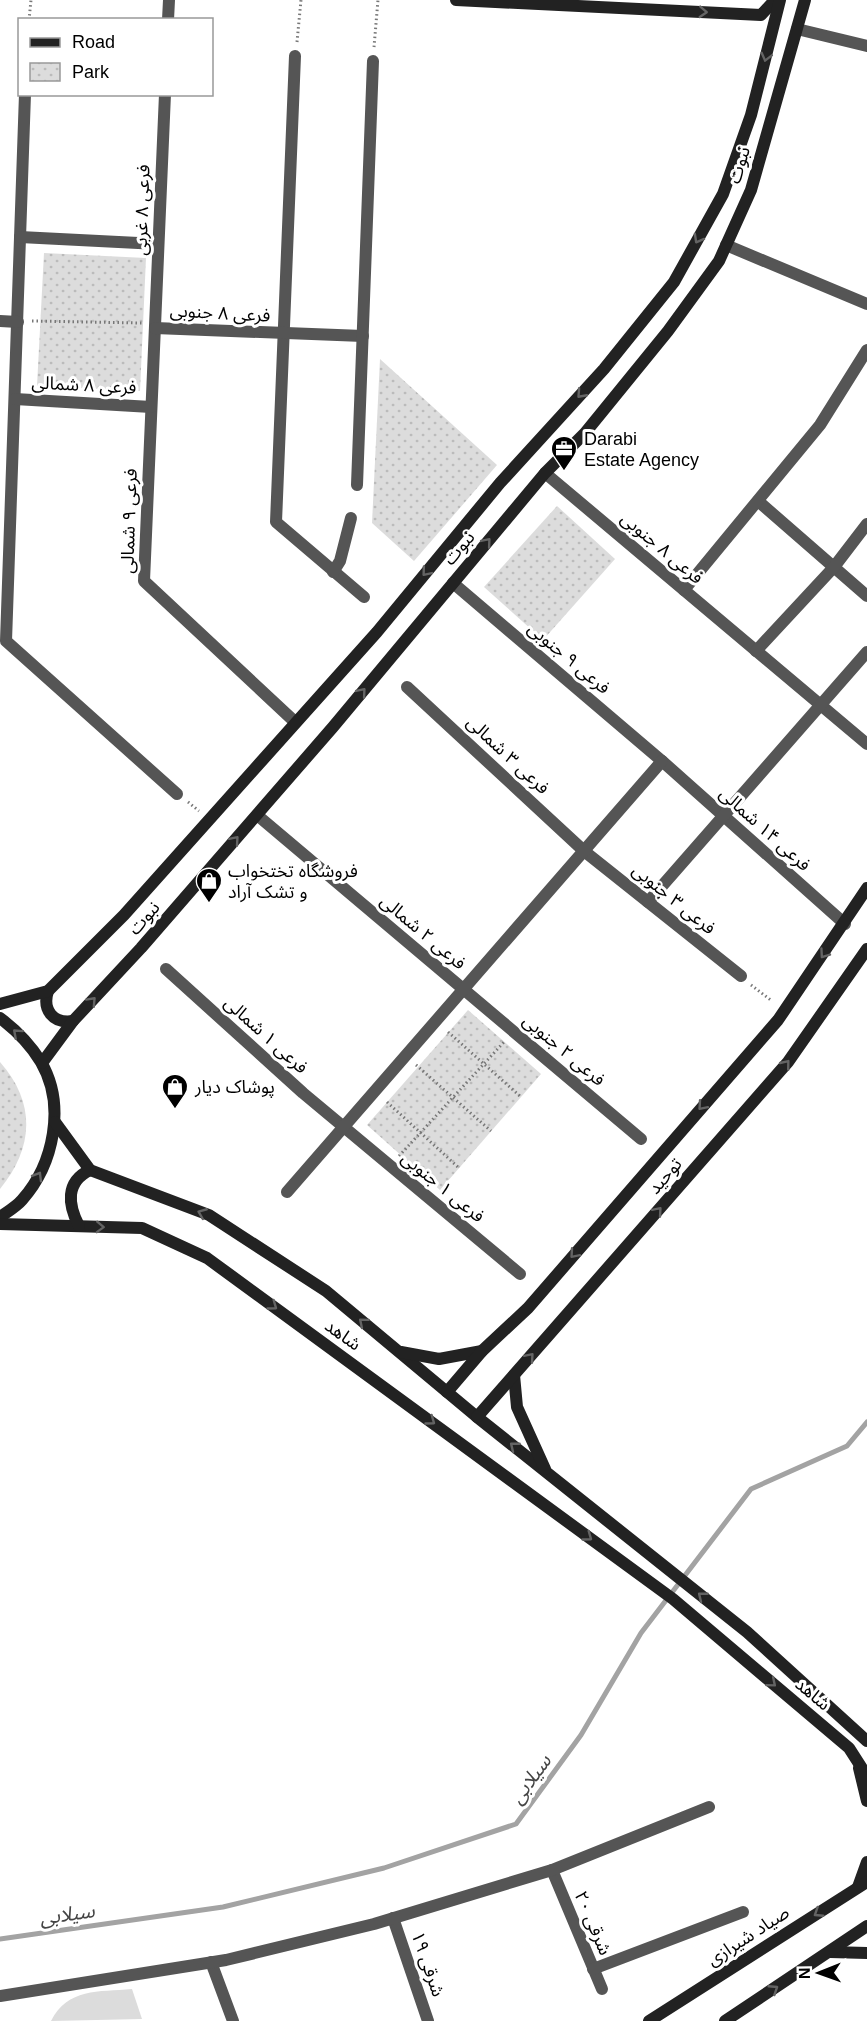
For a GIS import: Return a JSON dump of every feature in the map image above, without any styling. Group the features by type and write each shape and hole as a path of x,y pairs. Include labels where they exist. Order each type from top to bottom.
{"main road":[{"path":"456,0 762,15 778,0"},
{"name":"نبوت","path":"0,1004 48,991 124,915 377,632 500,483 604,369 674,282 723,194 751,115 778,0"},
{"name":"نبوت","path":"42,1063 73,1022 257,815 545,473 585,434 668,331 719,261 751,190 805,0"},
{"name":"توحید","path":"447,1392 482,1351 528,1308 784,1010 845,924 867,888"},
{"name":"توحید","path":"477,1417 788,1062 867,949"},
{"path":"48,991 46,1008 50,1015 65,1023 73,1022"},
{"path":"0,1018 24,1038 42,1063 54,1099 55,1122 43,1172 21,1202 0,1217"},
{"path":"55,1122 90,1170 79,1175 70,1192 70,1209 79,1226"},
{"name":"شاهد","path":"90,1170 209,1215 326,1291 477,1417 747,1632 867,1741"},
{"name":"شاهد","path":"0,1224 142,1228 207,1258 673,1599 849,1749 867,1776"},
{"path":"398,1351 439,1359 482,1351"},
{"path":"514,1375 517,1407 547,1473"},
{"path":"856,1758 867,1801"},
{"path":"862,1884 867,1862"},
{"name":"صیاد شیرازی","path":"649,2021 862,1884"},
{"path":"725,2021 867,1926"},
{"path":"830,1952 867,1953"}],"street":[{"path":"168,18 169,0"},
{"path":"797,29 867,46"},
{"path":"295,56 276,522 364,597"},
{"path":"357,485 373,61"},
{"path":"25,96 6,640 177,794"},
{"name":"فرعی ۸ غربی","path":"155,328 165,96"},
{"path":"21,237 158,244"},
{"path":"726,245 867,304"},
{"path":"0,321 18,322"},
{"name":"فرعی ۹ شمالی","path":"155,328 144,581 295,722"},
{"name":"فرعی ۸ جنوبی","path":"155,328 284,334"},
{"path":"284,334 363,336"},
{"path":"684,590 820,424 867,350"},
{"name":"فرعی ۸ شمالی","path":"15,399 151,407"},
{"name":"فرعی ۸ جنوبی","path":"545,473 867,744"},
{"path":"758,501 867,596"},
{"path":"333,572 340,561 351,518"},
{"path":"756,651 834,567 867,524"},
{"name":"فرعی ۹ جنوبی","path":"453,583 662,761"},
{"path":"648,902 867,652"},
{"name":"فرعی ۳ شمالی","path":"407,687 584,850"},
{"path":"287,1192 662,761"},
{"name":"فرعی ۱۴ شمالی","path":"662,761 845,924"},
{"name":"فرعی ۲ شمالی","path":"257,815 463,990"},
{"name":"فرعی ۳ جنوبی","path":"584,850 741,976"},
{"name":"فرعی ۱ شمالی","path":"166,969 344,1127"},
{"name":"فرعی ۲ جنوبی","path":"463,990 641,1139"},
{"name":"فرعی ۱ جنوبی","path":"344,1127 520,1274"},
{"path":"0,1996 211,1962 393,1918 552,1870 709,1807"},
{"name":"۲۰ شرقی","path":"552,1870 602,1989"},
{"path":"593,1970 743,1912"},
{"name":"۱۹ شرقی","path":"393,1918 428,2021"},
{"path":"211,1962 233,2021"}],"path":[{"path":"29,18 31,0"},
{"path":"295,56 301,0"},
{"path":"373,61 378,0"},
{"path":"18,322 41,320 143,323 155,328"},
{"path":"177,794 209,819"},
{"path":"741,976 784,1010"},
{"path":"390,1166 514,1031"},
{"path":"448,1032 521,1097"},
{"path":"405,1056 491,1131"},
{"path":"387,1102 459,1168"}],"green space":[{"path":"44,253 146,258 140,391 37,386"},
{"path":"380,359 497,465 414,561 372,523"},
{"path":"557,506 615,559 543,640 484,587"},
{"path":"468,1010 541,1074 440,1190 367,1125"},
{"path":"0,1062 20,1093 25,1109 26,1125 19,1157 0,1189"},
{"path":"132,1989 142,2019 51,2021 66,2002 75,1997 96,1992"}],"waterway":[{"name":"سیلابی","path":"0,1939 223,1907 384,1868 516,1824 581,1735 641,1633 751,1489 847,1446 867,1422"}],"place":[{"name":"Darabi Estate Agency","path":"564,472"},
{"name":"فروشگاه تختخواب و تشک آراد","path":"209,904"},
{"name":"پوشاک دیار","path":"175,1110"}]}
